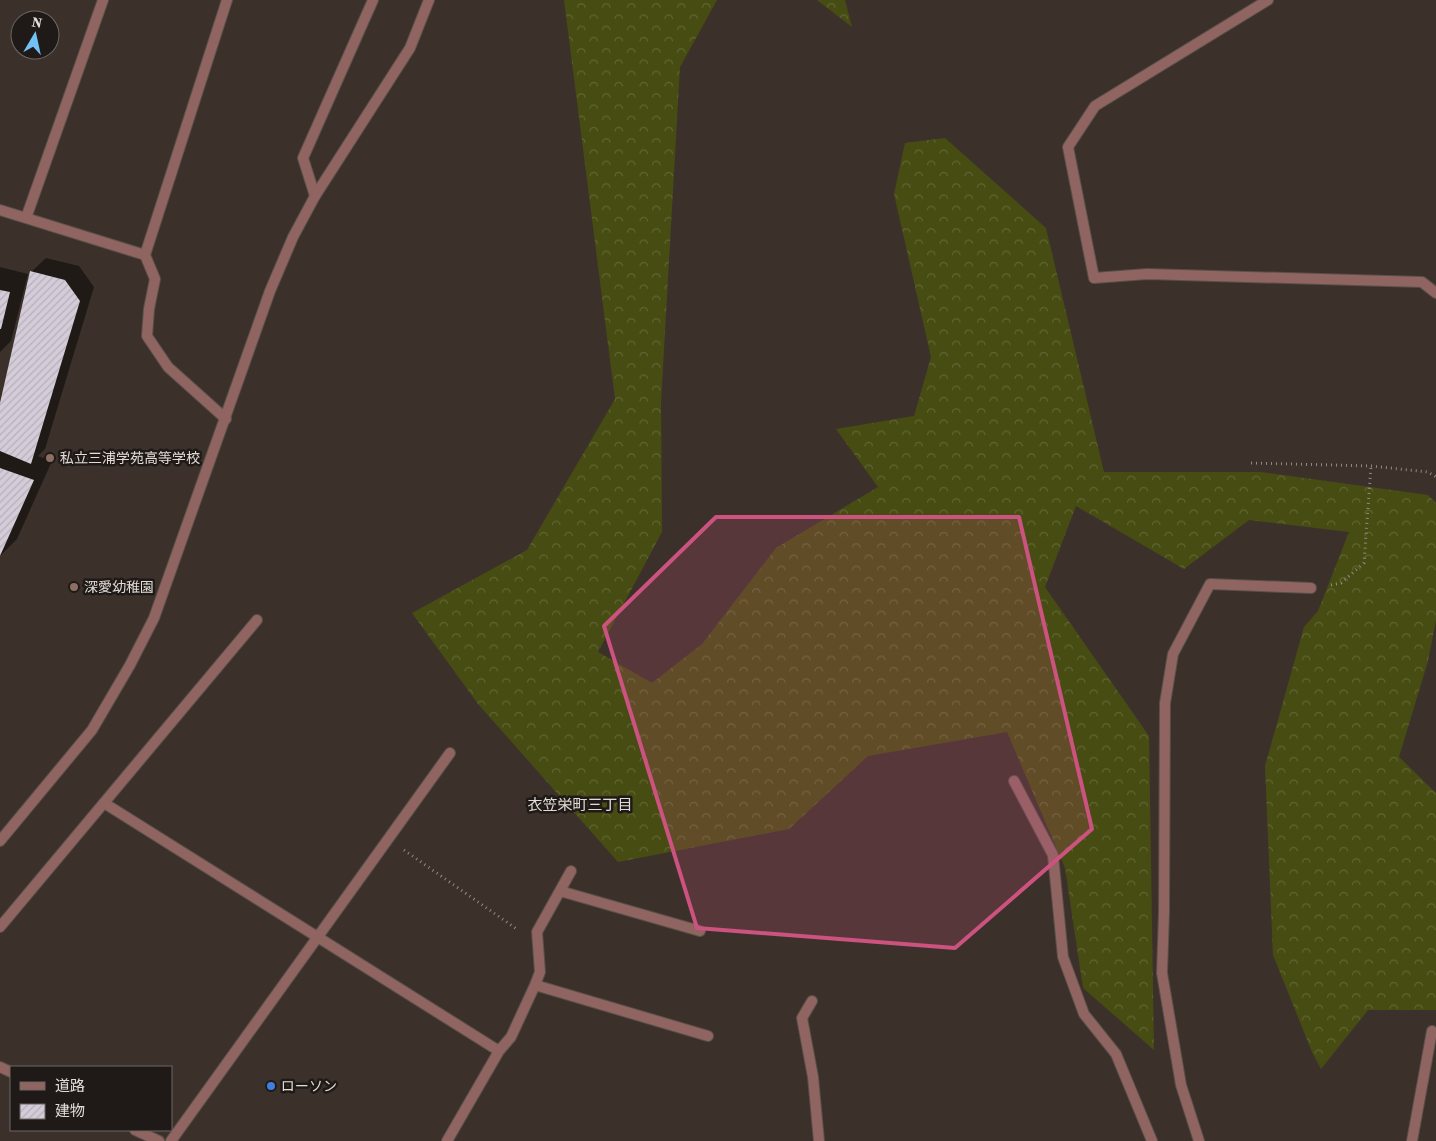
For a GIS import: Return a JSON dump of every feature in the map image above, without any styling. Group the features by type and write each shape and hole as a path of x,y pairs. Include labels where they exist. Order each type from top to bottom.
{"street":[{"path":"26,218 103,0"},
{"path":"226,419 168,367 146,336 155,279 145,255 227,0"},
{"path":"315,196 303,158 373,0"},
{"path":"0,841 92,730 130,665 154,618 270,291 293,237 315,196 410,48 429,0"},
{"path":"1268,0 1095,106 1068,147 1094,278 1147,274 1422,282 1436,293"},
{"path":"0,210 145,255"},
{"path":"1199,1141 1181,1085 1162,973 1165,703 1173,654 1210,584 1310,588"},
{"path":"0,927 257,620"},
{"path":"171,1141 450,754"},
{"path":"1014,781 1053,855 1063,957 1084,1014 1116,1054 1152,1141"},
{"path":"104,803 499,1051"},
{"path":"447,1141 499,1051 511,1037 535,985 540,972 537,932 571,870"},
{"path":"560,891 700,931"},
{"path":"535,985 708,1036"},
{"path":"812,1001 802,1018 813,1077 819,1141"},
{"path":"1412,1141 1432,1031"},
{"path":"137,1131 159,1141"}],"path":[{"path":"1251,463 1371,466 1428,472 1436,477"},
{"path":"1310,588 1342,583 1364,563 1371,466"},
{"path":"388,838 538,944"}],"highlighted area":[{"path":"716,517 1019,517 1092,829 955,948 697,928 604,626"}],"green space":[{"path":"564,0 717,0 680,67 661,402 662,532 598,652 652,683 702,644 776,548 878,487 836,429 914,416 931,357 894,194 905,143 945,138 1046,228 1104,472 1261,472 1428,495 1436,503 1436,620 1428,661 1399,757 1436,793 1436,1010 1368,1010 1321,1069 1312,1052 1273,955 1265,766 1304,627 1318,611 1349,532 1249,520 1184,569 1076,506 1045,587 1149,736 1154,1050 1083,988 1065,868 1007,732 868,756 789,829 618,862 478,704 412,613 527,550 615,399"},
{"path":"817,0 845,0 852,27"}],"building":[{"path":"30,271 65,280 80,301 31,464 0,451 0,403"},
{"path":"0,290 10,292 1,329 0,329"},
{"path":"0,468 34,480 0,556"}],"place":[{"name":"私立三浦学苑高等学校","path":"50,458"},
{"name":"深愛幼稚園","path":"74,587"},
{"name":"ローソン","path":"271,1086"}],"district":[{"name":"衣笠栄町三丁目","path":"580,804"}]}
